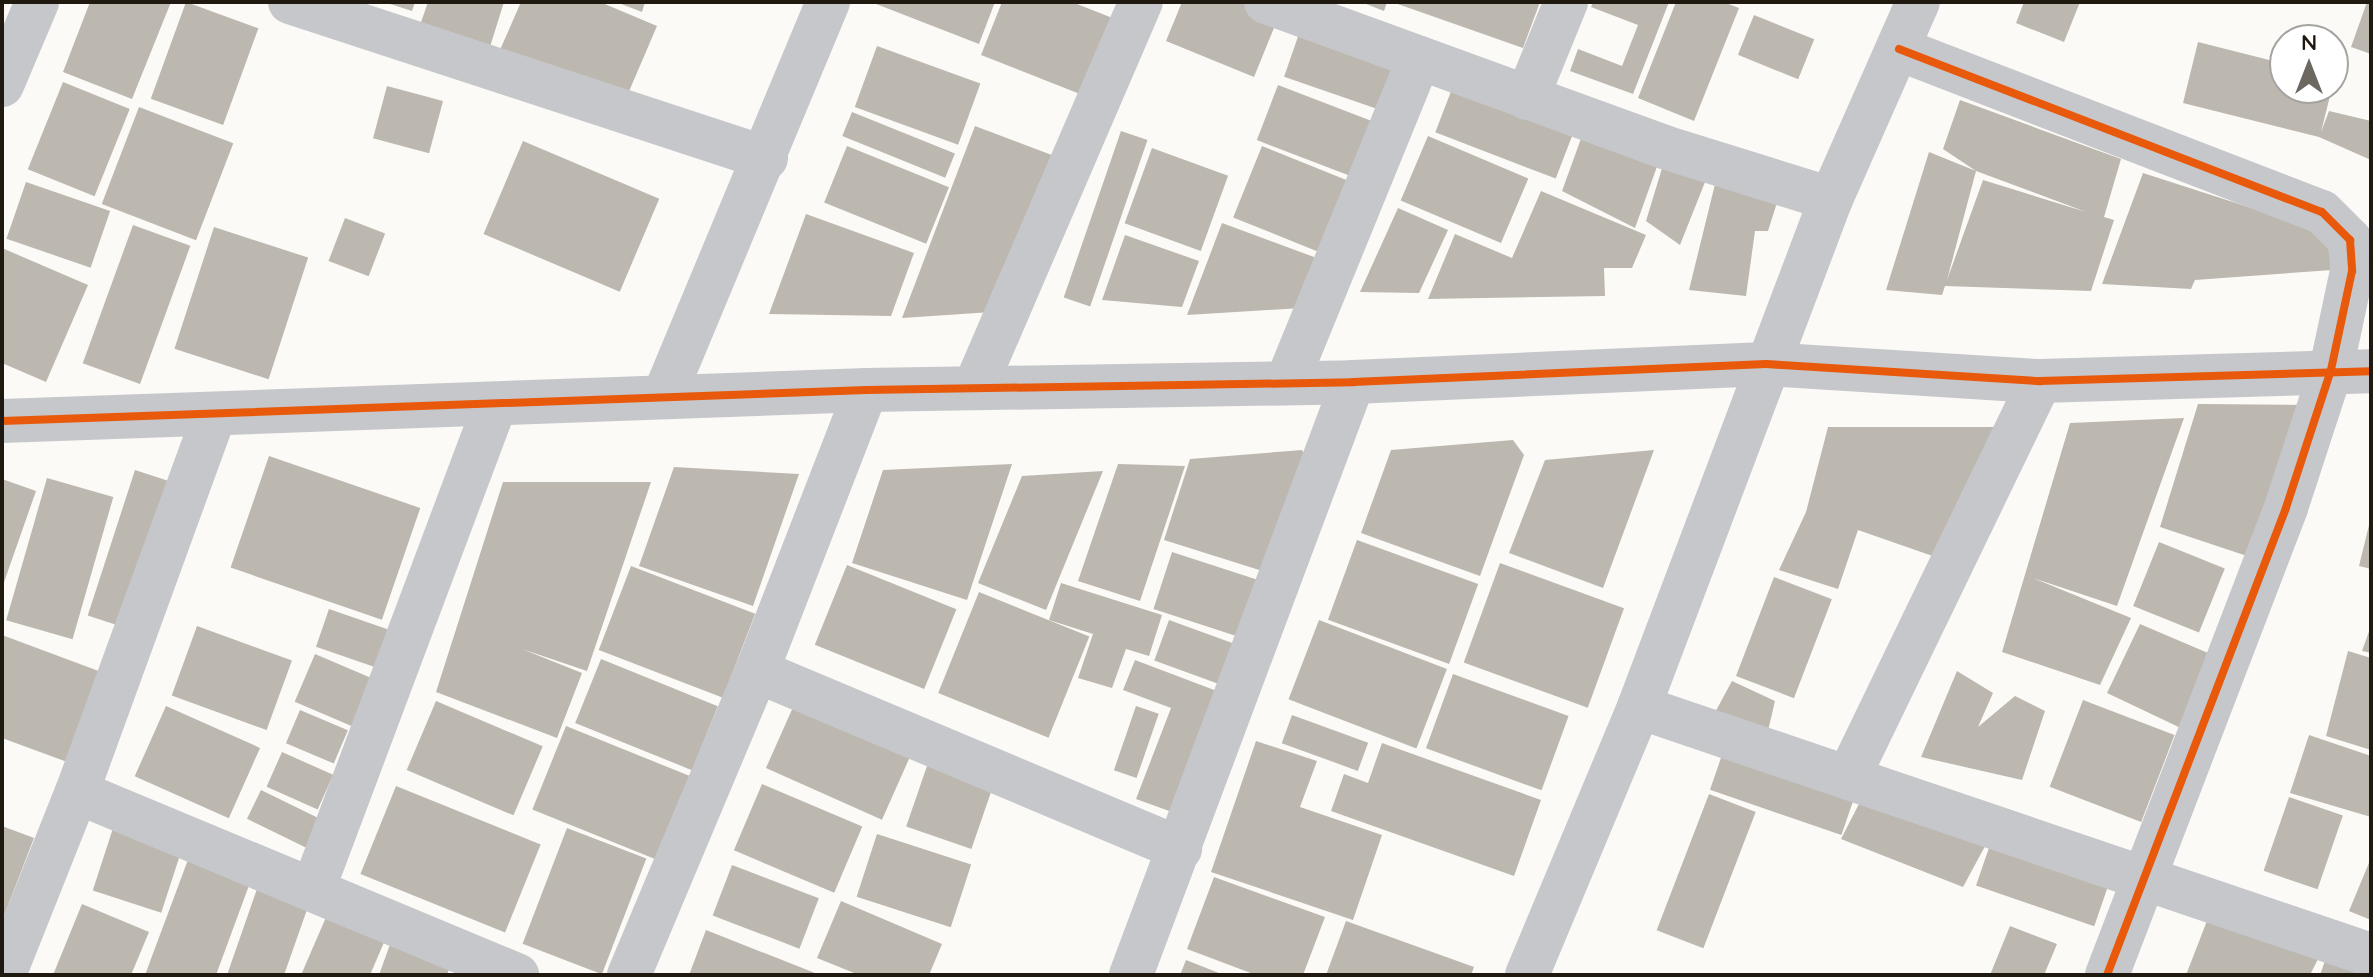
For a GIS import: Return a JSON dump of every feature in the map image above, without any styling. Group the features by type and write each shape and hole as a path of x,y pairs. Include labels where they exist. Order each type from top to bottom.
{"street":[{"path":"2,85 37,2"},
{"path":"290,2 766,158"},
{"path":"664,396 766,158 828,2"},
{"path":"975,387 1141,2"},
{"path":"1266,2 1527,98 1831,199"},
{"path":"1527,98 1566,2"},
{"path":"1527,975 1639,707 1766,364 1831,199 1918,2"},
{"path":"1899,49 2322,212 2350,240 2351,370 2286,508 2107,975"},
{"path":"1287,382 1419,58"},
{"path":"2,421 866,390 1353,382 1766,364 2040,381 2351,370"},
{"path":"1848,778 2040,381"},
{"path":"1131,975 1353,382"},
{"path":"629,975 757,671 866,390"},
{"path":"314,887 495,405"},
{"path":"4,975 77,792 214,415"},
{"path":"757,671 1180,849"},
{"path":"1639,707 2145,881 2371,955"},
{"path":"77,792 314,887 517,975"}],"building":[{"path":"90,2 171,2 132,99 63,72"},
{"path":"186,2 258,28 223,125 151,99"},
{"path":"384,2 415,2 412,11"},
{"path":"428,2 504,2 489,50 419,28"},
{"path":"521,2 600,2 657,26 624,103 500,50"},
{"path":"616,2 645,2 642,12"},
{"path":"871,2 995,2 979,44"},
{"path":"1002,2 1072,2 1115,19 1085,96 981,55"},
{"path":"1182,2 1239,2 1278,18 1254,77 1166,41"},
{"path":"1361,2 1387,2 1384,11"},
{"path":"1392,2 1540,2 1523,48"},
{"path":"1593,2 1669,2 1633,94 1570,71 1578,49 1622,66 1638,25 1591,7"},
{"path":"1676,2 1723,2 1739,8 1694,121 1638,98"},
{"path":"2024,2 2080,2 2064,42 2016,23"},
{"path":"2367,2 2371,2 2371,54 2351,47"},
{"path":"1754,15 1814,39 1798,79 1738,55"},
{"path":"1303,22 1404,57 1385,112 1284,77"},
{"path":"2198,42 2269,60 2269,104 2328,104 2321,132 2329,111 2371,121 2371,160 2319,137 2183,103"},
{"path":"877,46 980,84 958,145 855,107"},
{"path":"1455,81 1575,127 1556,179 1435,132"},
{"path":"63,82 130,109 95,196 28,169"},
{"path":"1278,85 1383,125 1362,181 1257,140"},
{"path":"387,86 443,101 429,153 373,138"},
{"path":"1960,100 2121,159 2104,217 2114,220 2091,291 1945,286 1942,295 1886,290 1929,152 1976,171 1943,149","holes":["1976,171 2086,212 1983,180 1947,280"]},
{"path":"139,107 233,143 196,240 102,204"},
{"path":"852,112 955,154 945,178 842,136"},
{"path":"1587,122 1659,161 1635,228 1562,191"},
{"path":"975,126 1065,160 1007,311 902,318"},
{"path":"1121,131 1147,140 1090,307 1064,297"},
{"path":"1428,136 1528,179 1501,243 1401,200"},
{"path":"523,141 659,199 620,292 484,234"},
{"path":"847,146 949,187 926,244 824,203"},
{"path":"1262,146 1359,185 1331,257 1233,217"},
{"path":"1152,148 1228,176 1201,251 1125,223"},
{"path":"1666,155 1709,172 1680,245 1646,221"},
{"path":"2143,173 2326,232 2332,270 2195,280 2191,289 2102,284"},
{"path":"1717,176 1781,190 1768,231 1755,231 1746,296 1689,290"},
{"path":"26,182 110,211 91,268 6,239"},
{"path":"1541,191 1646,235 1632,268 1604,268 1605,296 1428,299 1455,234 1512,258"},
{"path":"1398,208 1448,230 1419,293 1360,292"},
{"path":"806,214 914,253 891,316 769,314"},
{"path":"345,218 385,233 369,276 329,261"},
{"path":"1222,223 1333,264 1317,307 1187,315"},
{"path":"133,225 190,246 140,384 83,363"},
{"path":"214,227 308,258 269,379 174,349"},
{"path":"1125,235 1199,261 1182,307 1102,300"},
{"path":"2,248 88,285 46,382 2,363"},
{"path":"2198,404 2313,405 2247,556 2160,527"},
{"path":"2184,418 2117,606 2033,578 2131,618 2100,685 2002,652 2070,423"},
{"path":"1828,427 1994,427 1944,560 1858,530 1838,589 1779,570 1806,512"},
{"path":"1513,440 1524,455 1480,576 1361,533 1391,450"},
{"path":"1302,450 1308,463 1272,574 1164,540 1190,459"},
{"path":"1654,450 1603,588 1509,553 1545,460"},
{"path":"269,456 420,508 382,620 231,568"},
{"path":"1012,464 967,600 852,563 883,470"},
{"path":"1118,464 1185,466 1140,601 1078,581"},
{"path":"674,467 799,474 753,606 639,566"},
{"path":"135,470 178,484 131,629 88,616"},
{"path":"1103,471 1046,610 978,583 1022,476"},
{"path":"47,478 113,497 73,639 6,620"},
{"path":"2,479 36,491 2,588"},
{"path":"503,482 651,482 587,671 522,649 582,673 557,738 436,692"},
{"path":"2371,521 2371,569 2359,566"},
{"path":"1357,540 1478,584 1449,664 1328,620"},
{"path":"2159,542 2225,569 2199,633 2133,606"},
{"path":"1172,552 1275,585 1256,642 1153,609"},
{"path":"1500,563 1624,608 1588,708 1464,663"},
{"path":"847,565 956,609 924,689 815,645"},
{"path":"631,566 755,614 723,698 599,650"},
{"path":"1774,577 1832,599 1794,698 1736,676"},
{"path":"1061,583 1162,615 1149,656 1126,649 1112,688 1078,678 1093,634 1049,620"},
{"path":"979,592 1089,637 1049,738 938,693"},
{"path":"329,609 390,630 377,668 316,647"},
{"path":"1169,620 1243,647 1229,687 1154,660"},
{"path":"1319,620 1447,669 1416,748 1289,699"},
{"path":"2140,624 2208,653 2185,730 2107,693"},
{"path":"197,626 292,661 267,730 172,696"},
{"path":"2371,626 2371,653 2362,651"},
{"path":"2,635 112,676 78,766 2,738"},
{"path":"2348,651 2371,658 2371,750 2326,736"},
{"path":"315,654 381,682 361,730 295,702"},
{"path":"601,659 718,706 692,770 575,723"},
{"path":"1135,660 1230,696 1183,816 1136,799 1171,708 1123,690"},
{"path":"1957,671 1993,693 1978,727 2015,696 2045,711 2022,780 1921,757"},
{"path":"1453,674 1569,716 1542,790 1426,748"},
{"path":"1732,681 1775,701 1764,748 1706,729"},
{"path":"2083,700 2174,735 2141,822 2050,787"},
{"path":"436,701 543,746 513,815 407,770"},
{"path":"794,705 910,757 882,820 766,768"},
{"path":"166,706 260,748 229,818 135,776"},
{"path":"1136,706 1159,714 1137,778 1114,770"},
{"path":"300,710 348,730 334,763 286,743"},
{"path":"1292,715 1368,743 1358,771 1282,743"},
{"path":"566,726 702,781 669,865 532,809"},
{"path":"2309,735 2371,756 2371,817 2290,793"},
{"path":"1256,741 1317,761 1300,807 1382,835 1353,920 1211,872"},
{"path":"1382,743 1541,800 1514,876 1331,811 1344,774 1368,783"},
{"path":"282,752 333,775 318,809 267,787"},
{"path":"1723,752 1854,797 1841,835 1710,790"},
{"path":"927,766 992,788 971,849 906,827"},
{"path":"762,784 862,827 834,893 734,850"},
{"path":"396,786 541,844 505,933 360,874"},
{"path":"261,790 320,819 306,848 247,819"},
{"path":"1709,794 1756,812 1703,948 1657,930"},
{"path":"2289,797 2343,816 2318,889 2264,871"},
{"path":"1862,798 1990,837 1963,887 1841,839"},
{"path":"115,822 183,844 161,913 93,890"},
{"path":"2,826 34,838 2,921"},
{"path":"567,828 646,858 602,974 523,944"},
{"path":"877,834 971,865 951,927 857,897"},
{"path":"1991,842 2109,883 2094,926 1976,885"},
{"path":"189,857 251,880 216,975 145,975"},
{"path":"2371,858 2371,920 2349,911"},
{"path":"732,865 819,898 799,949 713,915"},
{"path":"1214,877 1325,917 1303,975 1256,975 1187,949"},
{"path":"258,886 309,904 284,975 227,975"},
{"path":"841,901 942,944 929,975 859,975 817,958"},
{"path":"82,904 149,932 131,975 53,975"},
{"path":"2210,913 2320,955 2310,975 2186,975"},
{"path":"327,915 385,940 370,975 301,975"},
{"path":"1346,921 1474,967 1471,975 1326,975"},
{"path":"2010,926 2057,944 2044,975 1990,975"},
{"path":"706,930 820,975 689,975"},
{"path":"393,936 453,958 447,975 379,975"},
{"path":"2326,958 2371,975 2320,975"},
{"path":"1186,960 1224,975 1180,975"}],"cycle path":[{"path":"1899,49 2322,212 2350,240 2352,271 2331,370 2286,508 2107,975"},
{"path":"2,421 866,390 1353,382 1766,364 2040,381 2371,371"}]}
